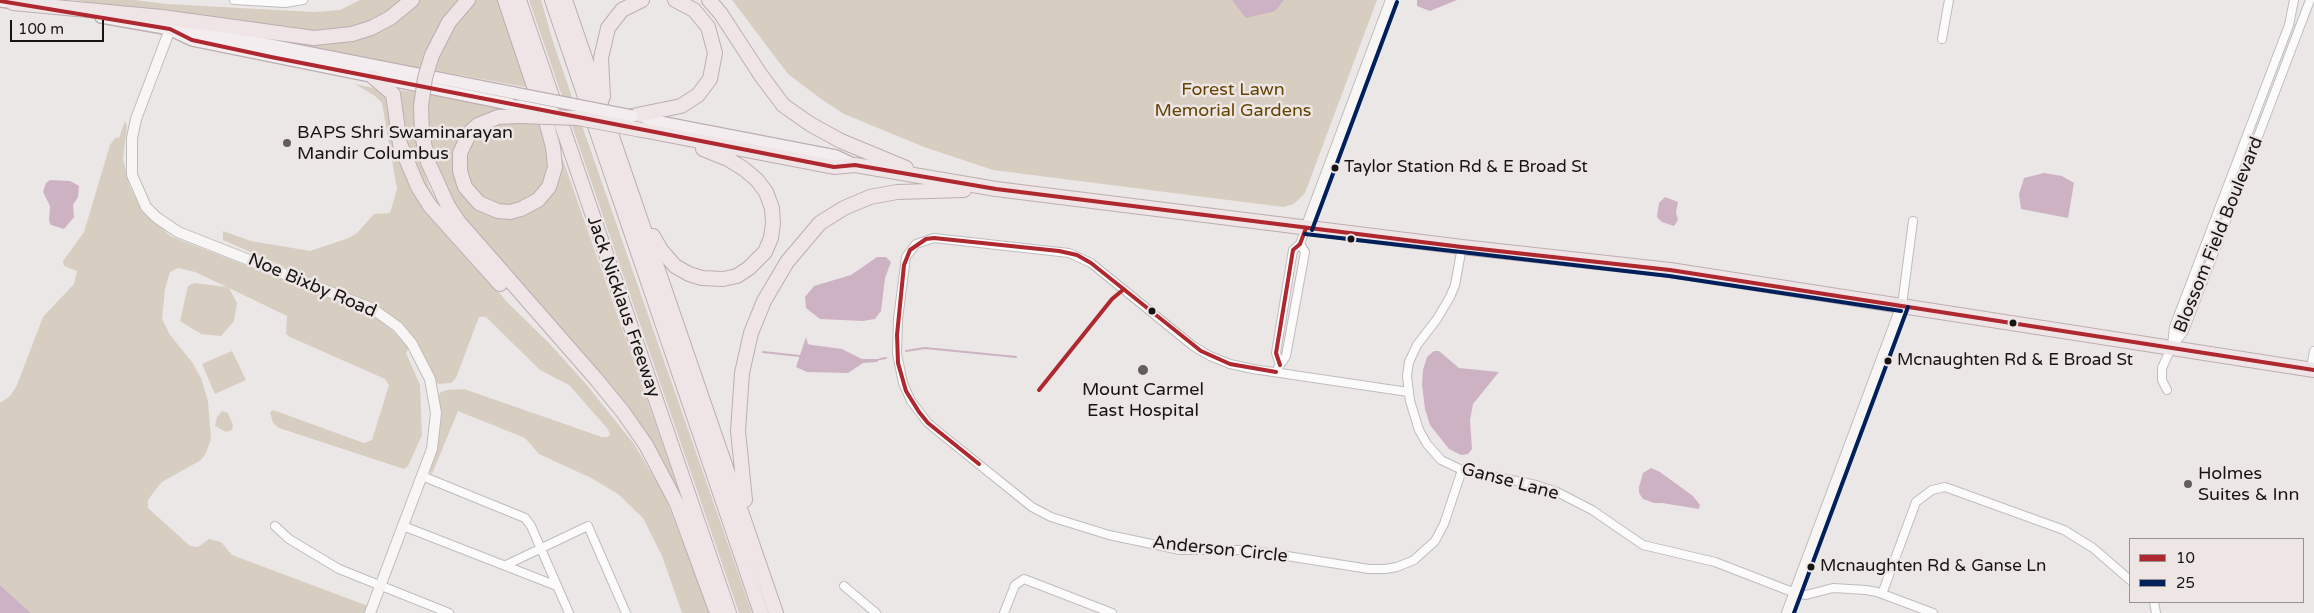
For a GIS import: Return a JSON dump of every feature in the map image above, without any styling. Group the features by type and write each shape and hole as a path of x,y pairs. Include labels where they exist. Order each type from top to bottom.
{"highway":[{"path":"7,2 162,17 314,38 352,34 370,28 390,18 412,0"},
{"path":"468,0 446,27 432,55 425,78 421,106 422,134 428,162 448,206 458,221 623,412 651,453 677,504 717,613"},
{"path":"505,0 547,125 553,147 555,167 549,187 538,200 521,209 510,212 498,211 479,203 465,187 460,171 460,153 470,132 478,125 519,111 578,118 834,167 855,165 996,189 1462,247 1670,270 2312,369"},
{"name":"Jack Nicklaus Freeway","path":"519,0 729,613"},
{"name":"Jack Nicklaus Freeway","path":"552,0 761,613"},
{"path":"565,0 748,526 776,613"},
{"path":"604,115 601,58 605,36 612,22 622,10 642,0"},
{"path":"632,116 681,106 698,95 710,79 715,53 708,27 694,10 675,0"},
{"path":"709,0 730,26 760,74 783,105 810,124 842,141 929,178"},
{"path":"373,77 382,82 393,94 400,144 404,157 418,187 430,206 508,293 548,325"},
{"path":"632,193 661,250 675,266 696,277 723,279 743,272 760,258 771,238 774,223 770,200 762,186 748,172 736,163 710,151 642,130"},
{"path":"748,526 738,431 742,373 751,333 764,301 799,245 820,223 844,208 870,197 897,192 996,189"}],"main road":[{"path":"7,2 170,29 194,30 836,156 855,165"},
{"path":"170,29 192,40 373,77 519,111"}],"street":[{"path":"234,0 286,3 303,0"},
{"path":"1278,369 1276,353 1293,250 1300,244 1390,0"},
{"path":"1942,39 1949,0"},
{"name":"Blossom Field Boulevard","path":"2171,348 2174,327 2289,25 2294,0"},
{"name":"Blossom Field Boulevard","path":"2171,348 2184,331 2310,0"},
{"name":"Noe Bixby Road","path":"170,29 136,119 132,138 131,170 140,197 156,217 178,232 357,301 373,309 398,327 420,358 430,379 434,400 434,436 422,476 370,613"},
{"path":"1787,613 1902,305 1913,221"},
{"name":"Anderson Circle","path":"1408,392 1278,369 1230,364 1201,351 1091,263 1077,255 1059,251 934,238 916,244 906,257 898,319 897,354 903,383 911,401 928,423 940,433 1032,507 1051,517 1102,533 1180,550 1248,550 1369,569 1385,569 1414,560 1435,541 1444,524 1462,470"},
{"path":"1278,369 1286,356 1306,252 1300,244"},
{"name":"Ganse Lane","path":"1462,247 1450,297 1437,319 1417,345 1411,357 1407,376 1408,392 1419,430 1431,450 1440,460 1462,470 1536,485 1557,492 1592,510 1643,545 1667,552 1703,558 1795,593"},
{"path":"2167,390 2161,374 2171,348"},
{"path":"2312,369 2314,351"},
{"path":"422,476 525,518 531,526 570,613"},
{"path":"1882,594 1912,510 1920,498 1932,490 1945,486 2064,530 2093,548 2129,579"},
{"path":"275,526 289,539 339,569 449,613"},
{"path":"403,526 557,586"},
{"path":"506,565 588,526 626,613"},
{"path":"1004,613 1015,585 1020,580 1030,580 1108,612"},
{"path":"844,586 876,613"},
{"path":"1795,593 1806,596 1833,588 1882,594 1933,613"}],"green space":[{"path":"73,0 134,0 167,4 314,12 340,10 360,0 408,0 365,26 307,34"},
{"path":"418,0 458,0 438,27 420,68 266,37 330,41"},
{"path":"475,0 500,0 530,88 433,70 436,59 450,31"},
{"path":"529,0 541,0 554,45 752,613 739,613"},
{"name":"Forest Lawn Memorial Gardens","path":"732,0 1377,0 1305,193 1294,204 1283,207 993,170 924,147 844,114 788,74"},
{"path":"355,84 383,90 387,93 399,152 479,267 506,301 550,344 586,384 634,444 665,496 710,613 682,613 662,556 643,518 618,494 591,478 539,454 525,438 458,411 432,474 429,471 438,396 441,392 447,390 464,389 602,437 608,437 610,434 607,428 569,385 540,370 486,317 479,317 456,378 451,383 438,384 410,336 321,283 223,240 223,231 251,241 310,251 356,234 374,214 390,213 397,189 382,103 375,96"},
{"path":"397,90 415,92 417,149 429,187 440,207 435,207 408,157"},
{"path":"428,94 507,109 460,141 473,202 532,208 560,157 563,160 685,508 670,479 456,211 428,144"},
{"path":"524,120 541,122 550,158 545,180 534,196 516,205 501,205 483,198 471,185 464,164 470,142 486,125"},
{"path":"125,121 127,126 123,158 129,185 139,205 170,236 373,315 393,331 409,348 406,353 420,385 422,435 408,466 404,469 279,428 273,423 270,412 273,410 364,443 372,440 389,385 385,379 290,337 286,334 287,316 229,288 237,303 234,321 221,336 201,334 180,321 188,286 194,283 227,287 195,272 178,268 170,272 165,289 162,319 170,335 192,362 201,378 208,401 211,439 206,453 201,460 162,482 148,500 148,508 190,546 198,547 209,539 221,542 232,555 368,606 365,613 31,613 0,585 0,403 10,396 17,385 43,317 74,284 77,271 64,266 63,261 84,232 110,145 115,138 119,138"},
{"path":"232,351 246,380 215,394 202,364"},
{"path":"222,411 228,413 233,425 232,430 226,432 215,426 217,417"}],"shaded area":[{"path":"1232,0 1284,0 1275,11 1246,18"},
{"path":"1417,0 1457,0 1430,11 1417,6"},
{"path":"2044,173 2062,176 2074,183 2068,218 2021,209 2019,194 2024,178"},
{"path":"50,180 70,181 79,186 78,197 73,205 74,217 64,229 51,225 49,221 50,206 43,192 46,183"},
{"path":"1665,197 1678,202 1676,212 1678,220 1674,226 1662,222 1657,217 1659,203"},
{"path":"877,257 886,257 891,262 885,278 881,311 875,319 863,321 820,319 806,308 805,297 814,286 851,275"},
{"path":"806,337 808,344 842,349 862,359 880,359 877,362 863,363 848,373 807,372 796,367"},
{"path":"1434,351 1439,351 1459,368 1499,372 1473,404 1470,420 1472,449 1468,454 1461,455 1449,449 1430,425 1425,409 1422,384 1423,370 1427,357"},
{"path":"1651,468 1660,472 1693,496 1700,505 1699,509 1654,503 1643,499 1639,493 1639,487 1643,473"},
{"path":"0,585 31,613 0,613"}],"waterway":[{"path":"906,351 925,348 1016,357"},
{"path":"763,352 800,356"},
{"path":"880,359 886,358"}],"transit line":[{"name":"10","path":"0,1 170,29 192,40 271,57 834,167 855,165 996,189 1462,247 1670,270 2314,370"},
{"name":"25","path":"1312,230 1397,2"},
{"name":"10","path":"1280,365 1276,353 1293,250 1300,244 1306,228"},
{"name":"25","path":"1305,234 1669,276 1901,311"},
{"name":"10","path":"979,464 928,423 919,412 906,391 898,363 897,335 904,265 910,250 926,239 934,238 1059,251 1077,255 1091,263 1201,351 1230,364 1276,372"},
{"name":"10","path":"1039,390 1112,299 1124,289"},
{"name":"25","path":"1794,613 1908,307"}],"place":[{"name":"BAPS Shri Swaminarayan Mandir Columbus","path":"287,143"},
{"name":"Taylor Station Rd & E Broad St","path":"1335,168"},
{"name":"Mcnaughten Rd & E Broad St","path":"1888,361"},
{"name":"Mount Carmel East Hospital","path":"1143,370"},
{"name":"Holmes Suites & Inn","path":"2188,484"},
{"name":"Mcnaughten Rd & Ganse Ln","path":"1811,567"}]}
